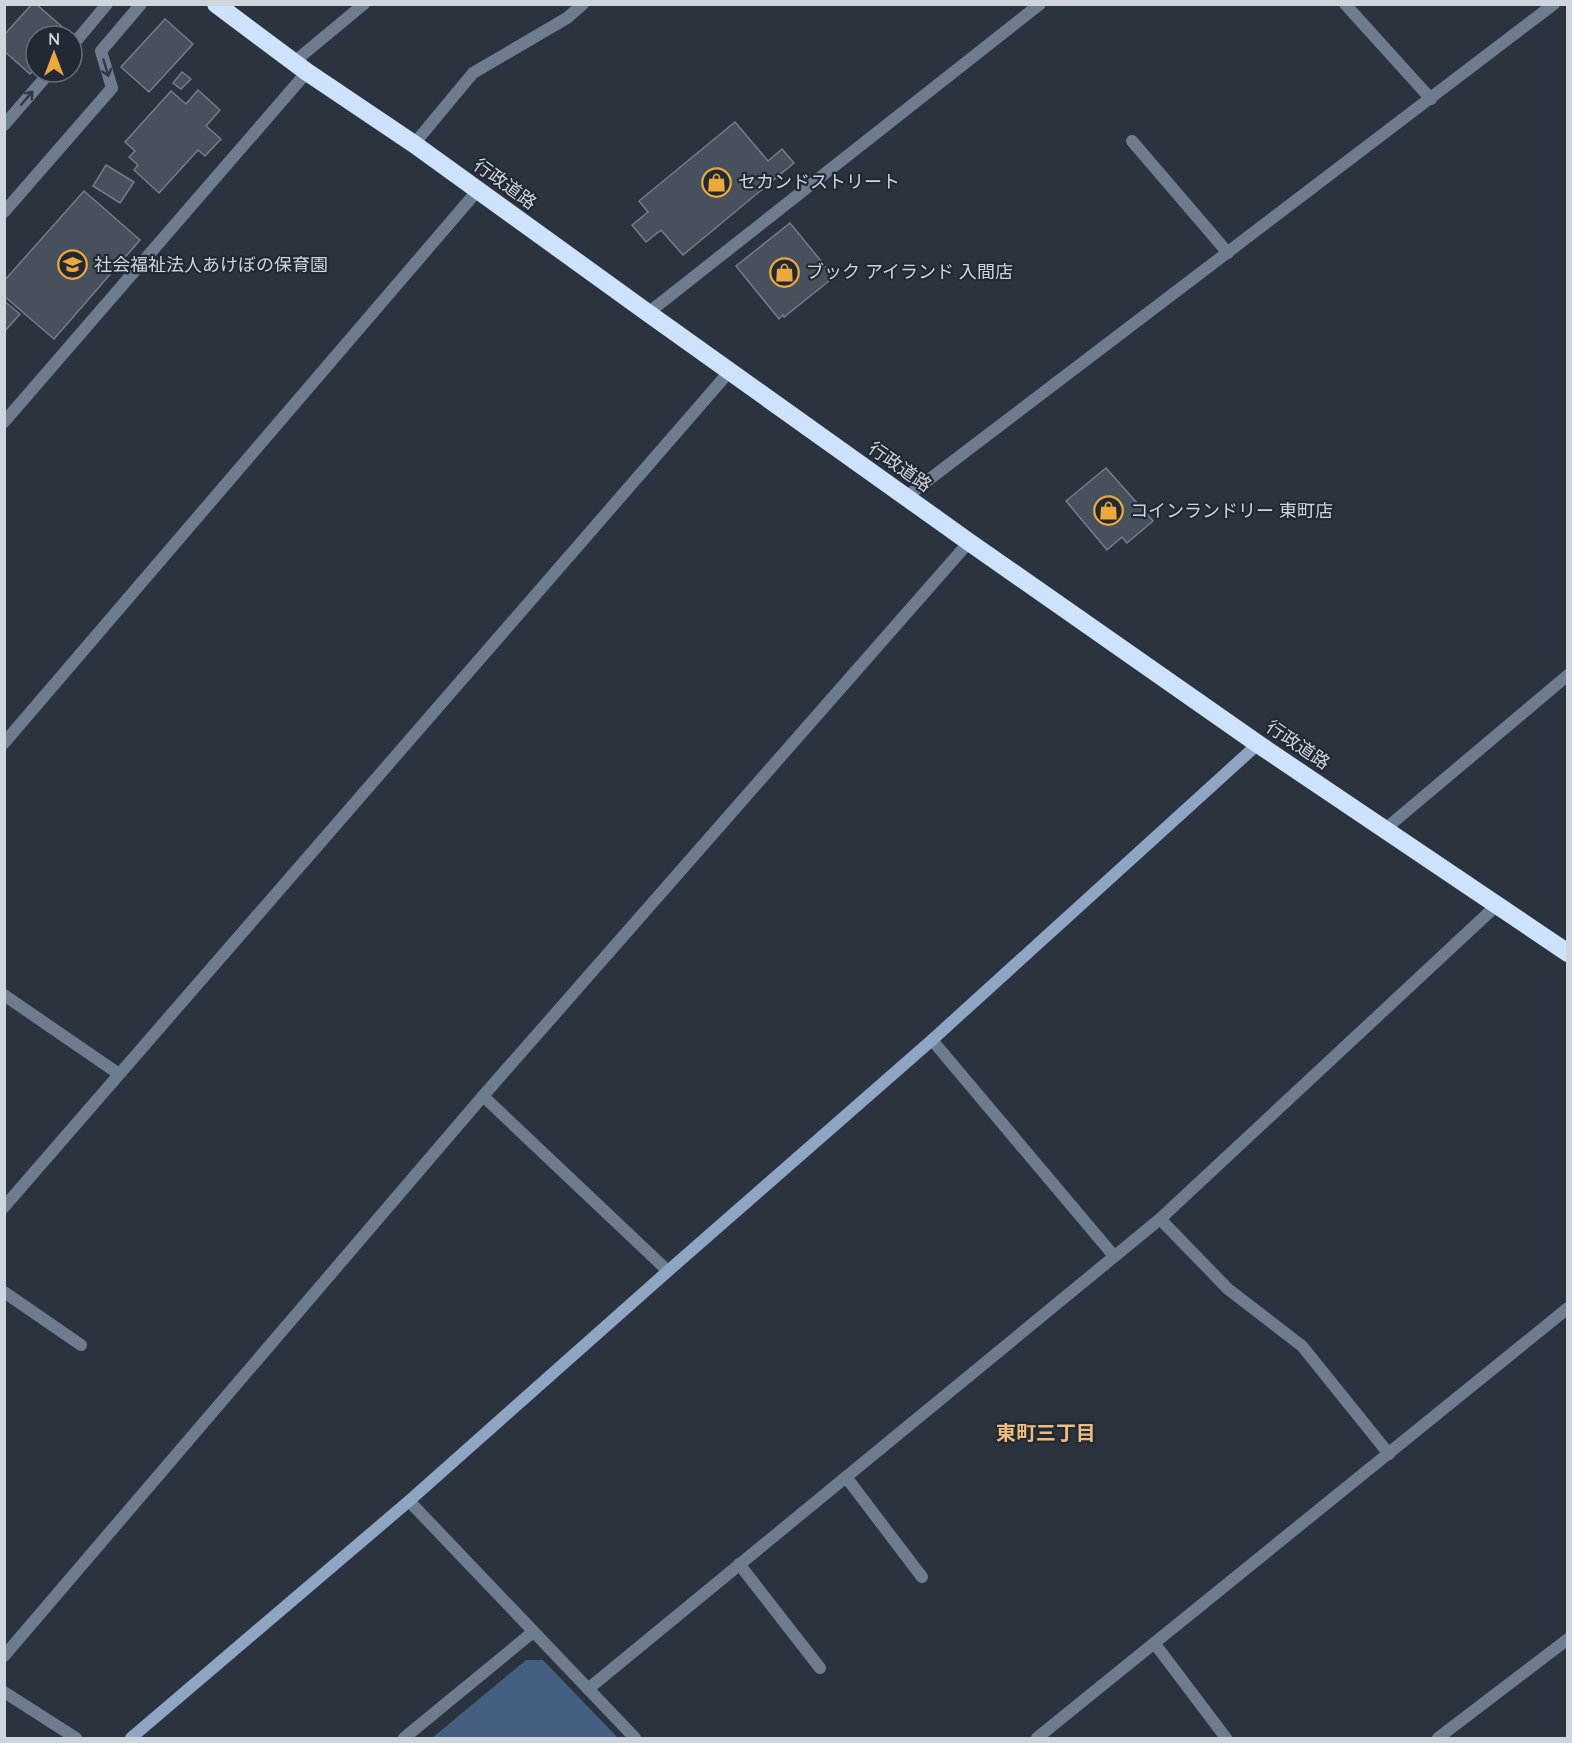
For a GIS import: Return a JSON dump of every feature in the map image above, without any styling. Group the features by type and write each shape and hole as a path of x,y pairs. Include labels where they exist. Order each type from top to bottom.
{"highway":[{"name":"行政道路","path":"216,4 301,67 414,144 969,542 1258,744 1568,953"}],"street":[{"path":"84,32 107,4"},
{"path":"4,212 112,88 101,51 141,4"},
{"path":"4,422 301,67 364,4"},
{"path":"414,144 473,73 567,18 583,4"},
{"path":"648,313 1040,4"},
{"path":"1345,4 1431,99"},
{"path":"906,497 1554,4"},
{"path":"4,125 40,84"},
{"path":"1132,141 1228,253"},
{"path":"4,743 478,190"},
{"path":"4,1207 729,372"},
{"path":"4,1656 483,1096 969,542"},
{"path":"1384,830 1568,675"},
{"path":"131,1738 409,1501 932,1040 1258,744"},
{"path":"588,1689 1160,1219 1497,905"},
{"path":"4,995 119,1074"},
{"path":"932,1040 1114,1256"},
{"path":"483,1096 668,1271"},
{"path":"1160,1219 1228,1289 1302,1346 1389,1454"},
{"path":"4,1292 81,1345"},
{"path":"1039,1738 1568,1308"},
{"path":"846,1477 922,1577"},
{"path":"409,1501 635,1738"},
{"path":"740,1564 820,1668"},
{"path":"404,1738 533,1632"},
{"path":"1438,1738 1568,1639"},
{"path":"1155,1644 1226,1738"},
{"path":"4,1692 76,1738"}],"shaded area":[{"path":"526,1660 543,1660 618,1738 432,1738"}],"building":[{"path":"32,4 36,4 59,24 24,24 24,69 4,51 4,35"},
{"path":"165,19 193,44 149,92 121,67"},
{"path":"182,72 191,79 181,89 173,83"},
{"path":"198,90 220,110 206,126 221,139 205,156 198,150 159,193 134,170 138,165 129,157 135,151 125,142 171,91 186,104"},
{"name":"セカンドストリート","path":"735,122 768,161 782,149 794,163 683,255 661,230 646,242 632,225 648,212 639,201"},
{"path":"106,165 134,182 120,203 93,186"},
{"path":"84,191 140,240 54,339 4,296 4,281"},
{"name":"ブック アイランド 入間店","path":"790,223 834,277 779,319 736,266"},
{"path":"4,301 20,314 4,332"},
{"name":"コインランドリー 東町店","path":"1106,468 1153,521 1127,543 1122,537 1107,550 1066,501"}],"place":[{"name":"セカンドストリート","path":"717,182"},
{"name":"社会福祉法人あけぼの保育園","path":"73,265"},
{"name":"ブック アイランド 入間店","path":"785,272"},
{"name":"コインランドリー 東町店","path":"1109,511"}],"district":[{"name":"東町三丁目","path":"1046,1433"}]}
